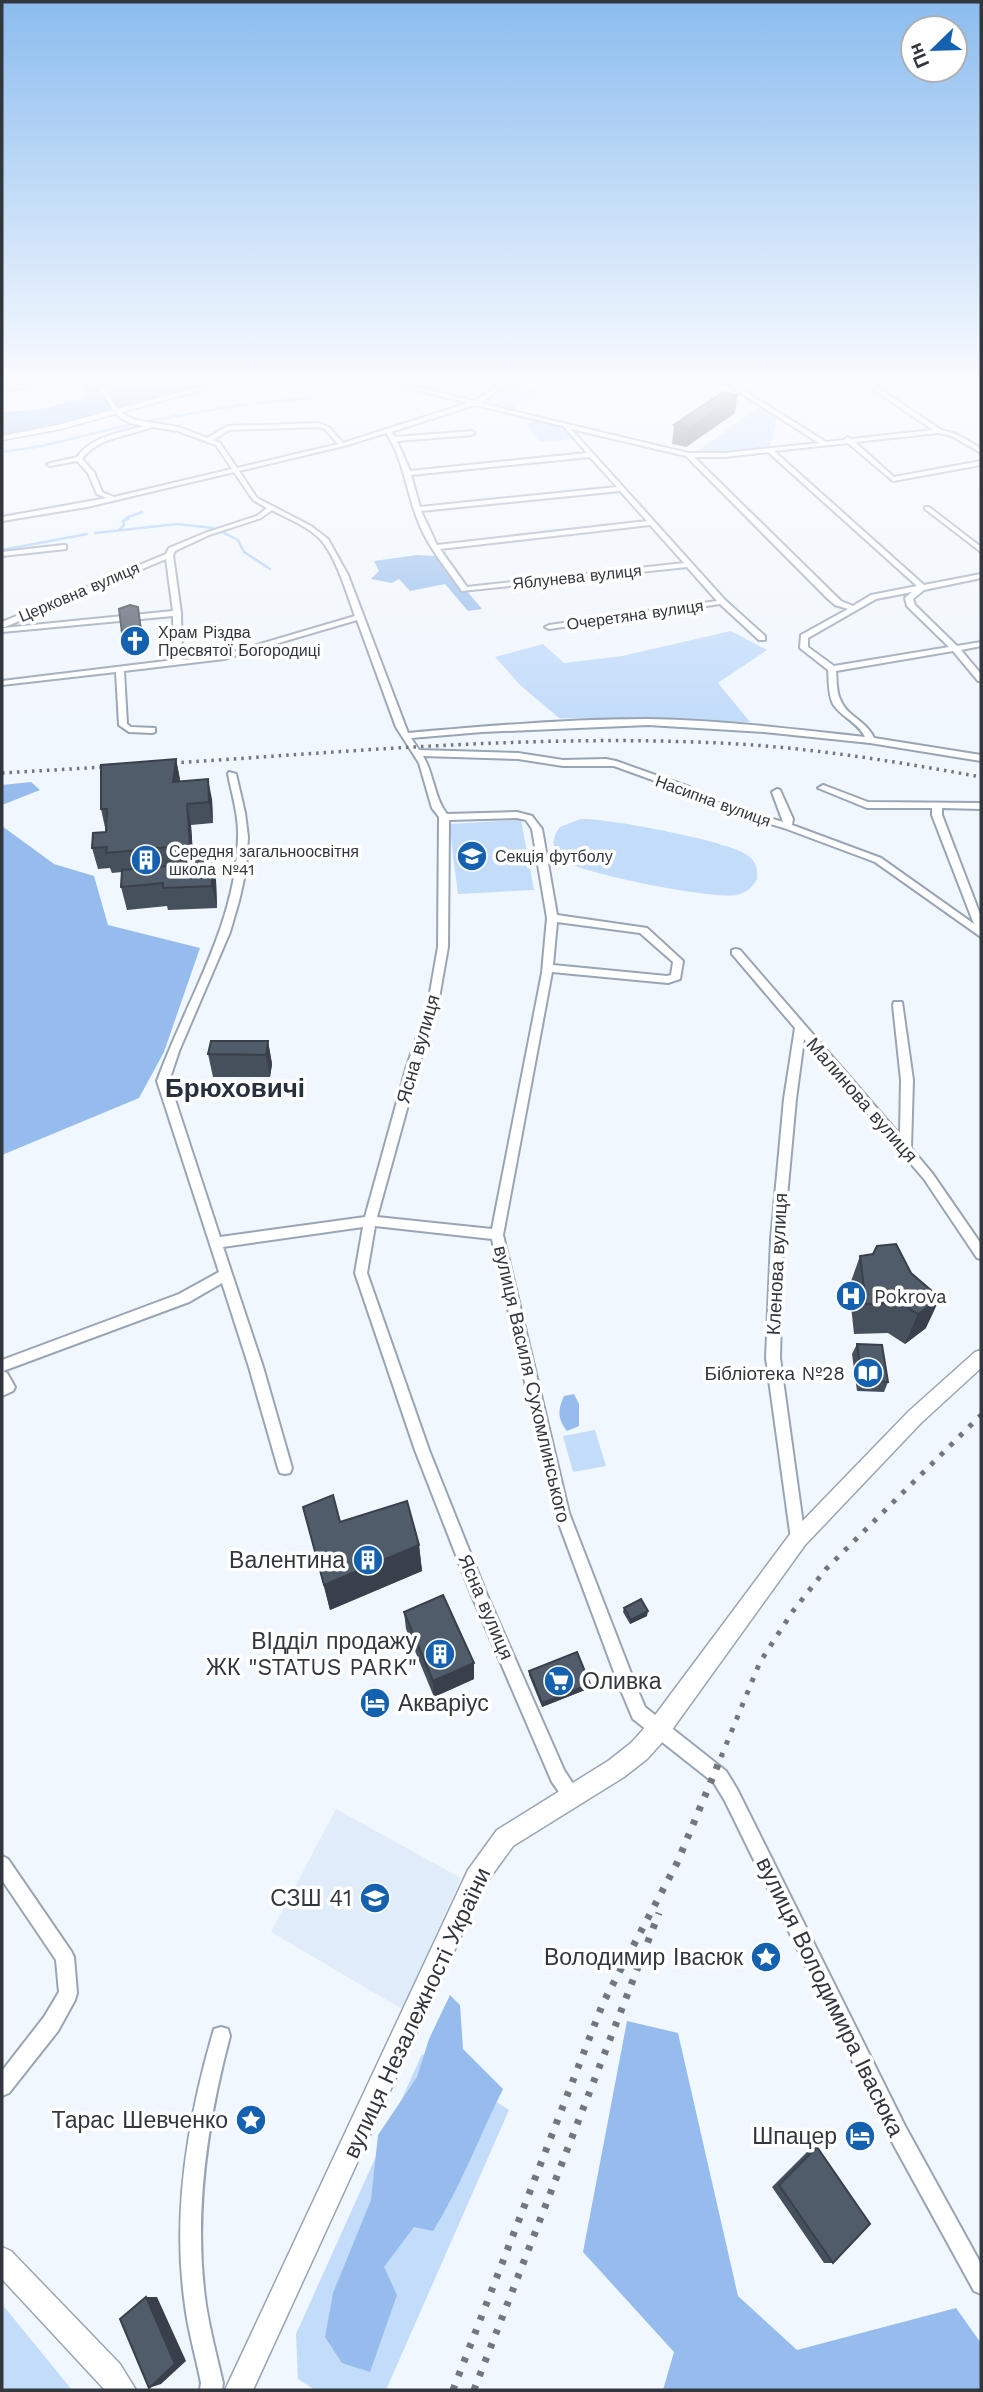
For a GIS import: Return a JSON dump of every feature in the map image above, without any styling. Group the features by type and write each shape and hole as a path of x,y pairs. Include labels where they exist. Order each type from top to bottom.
{"main road":[{"name":"вулиця Незалежності України","path":"239,2390 476,1878 505,1838 629,1760 658,1730 798,1539 915,1417 981,1357"},
{"path":"2,2260 122,2390"}],"street":[{"path":"2,519 41,514 118,497"},
{"name":"Ясна вулиця","path":"256,497 271,508 309,527 324,539 344,575 397,720 418,753 437,808 444,817 443,947 433,1004 370,1221 361,1273 422,1450 480,1596 558,1776 572,1796"},
{"path":"414,497 416,509 435,547 650,523"},
{"path":"416,509 542,497"},
{"path":"627,497 722,602 762,638"},
{"path":"730,497 830,596 838,603 853,608"},
{"path":"821,497 922,587"},
{"name":"Церковна вулиця","path":"2,627 169,555 172,550 183,545 259,517 271,508"},
{"path":"928,508 981,550"},
{"path":"967,540 981,537"},
{"name":"Яблунева вулиця","path":"435,547 465,589 688,565"},
{"path":"2,554 63,548"},
{"path":"169,555 177,613 178,663"},
{"path":"981,576 874,597 804,637 802,643 804,648 832,669 981,644"},
{"path":"922,587 909,598 911,606 955,648 981,679"},
{"name":"Очеретяна вулиця","path":"549,627 722,602"},
{"path":"2,627 177,613"},
{"path":"2,683 224,657 359,617"},
{"path":"832,669 834,695 838,704 868,730 870,740"},
{"path":"120,670 124,725 129,729 152,730"},
{"path":"407,736 482,729 648,722 764,729 870,740 981,758"},
{"name":"Насипна вулиця","path":"418,753 607,762 686,789 706,802 787,826 878,860 981,931"},
{"path":"232,774 243,838 231,916 163,1081 256,1367 285,1468"},
{"path":"824,789 867,805 981,806"},
{"path":"777,792 788,819 787,826"},
{"path":"937,807 937,815 981,931"},
{"name":"вулиця Василя Сухомлинського","path":"444,817 508,814 523,816 533,822 537,829 552,918 547,968 497,1235 567,1530 639,1713 658,1730"},
{"path":"547,968 668,980 676,977 678,961 643,930 552,918"},
{"name":"Малинова вулиця","path":"736,952 928,1176 981,1254"},
{"path":"898,1005 907,1080 905,1149"},
{"name":"Кленова вулиця","path":"798,1539 773,1357 777,1240 790,1098 800,1029"},
{"path":"215,1242 370,1221 497,1235"},
{"path":"2,1366 184,1298 225,1275"},
{"path":"2,1377 8,1387 2,1390"},
{"name":"вулиця Володимира Івасюка","path":"658,1730 720,1777 731,1795 898,2133 981,2284"},
{"path":"2,1865 65,1957 68,1993 51,2024 2,2086"},
{"path":"211,2390 212,2383 194,2295 191,2209 208,2078 221,2036"}],"shaded area":[{"path":"417,555 437,556 482,609 468,611 445,584 410,591 399,579 392,583 371,579 379,571 374,561"},
{"path":"731,631 767,650 718,683 750,722 559,718 520,685 495,657 543,644 564,663 622,656"},
{"path":"31,782 40,790 2,805 2,785"},
{"path":"581,819 667,831 736,849 752,860 757,869 757,879 743,893 723,895 647,884 593,872 563,860 554,848 555,835 560,827"},
{"path":"521,820 534,890 458,894 449,824"},
{"path":"2,826 54,864 94,876 108,925 200,948 164,1052 139,1098 2,1155"},
{"path":"574,1394 579,1404 579,1426 567,1431 561,1422 560,1410 564,1396"},
{"path":"595,1430 606,1466 573,1472 563,1436"},
{"path":"336,1809 461,1878 402,2009 271,1932"},
{"path":"450,1995 460,2005 463,2049 503,2089 461,2179 433,2231 414,2227 384,2267 397,2295 370,2372 342,2363 325,2337 333,2293 371,2200 378,2135 417,2077 429,2039"},
{"path":"627,2021 678,2033 738,2296 797,2350 956,2308 981,2343 981,2390 663,2390 674,2352 583,2252"},
{"path":"422,2054 509,2110 386,2390 315,2390 298,2379 296,2334"},
{"path":"2,2304 72,2390 2,2390"}],"building":[{"path":"130,605 138,607 141,631 122,633 119,609"},
{"path":"176,759 173,782 208,779 209,802 187,804 190,845 106,853 107,847 92,848 93,833 106,832 107,809 101,809 101,765"},
{"path":"211,858 212,886 163,888 163,883 121,887 122,870 190,864 189,860"},
{"path":"211,1041 268,1041 266,1055 208,1054"},
{"path":"896,1244 911,1273 940,1298 918,1314 901,1303 866,1304 860,1256 873,1254 877,1246"},
{"path":"857,1344 882,1345 888,1382 862,1381"},
{"path":"333,1495 340,1522 407,1501 419,1545 324,1585 303,1507"},
{"name":"ВІдділ продажу ЖК \"STATUS PARK\"","path":"443,1595 474,1663 433,1681 404,1612"},
{"path":"641,1599 648,1611 631,1620 624,1608"},
{"name":"Оливка","path":"577,1652 590,1684 542,1703 529,1671"},
{"name":"Шпацер","path":"817,2147 870,2224 833,2263 779,2185"},
{"path":"146,2297 175,2364 149,2388 120,2319"}],"waterway":[{"path":"120,529 124,525 123,521 128,519 126,518 142,512"},
{"path":"95,533 177,524 213,528"},
{"path":"224,533 238,540 244,552 270,569"},
{"path":"2,550 87,534"}],"railway":[{"path":"159,764 439,746 649,741 719,743 818,751 981,777"},
{"path":"2,773 121,766"},
{"path":"721,1757 760,1662 793,1611 826,1569 981,1415"},
{"path":"453,2390 603,2003 677,1863 722,1755"},
{"path":"474,2390 659,1913"}],"place":[{"name":"Храм Різдва Пресвятої Богородиці","path":"135,641"},
{"name":"Секція футболу","path":"472,856"},
{"name":"Середня загальноосвітня школа №41","path":"146,860"},
{"name":"Pokrova","path":"851,1296"},
{"name":"Бібліотека №28","path":"868,1373"},
{"name":"Валентина","path":"368,1560"},
{"name":"ВІдділ продажу ЖК \"STATUS PARK\"","path":"440,1654"},
{"name":"Оливка","path":"559,1681"},
{"name":"Акваріус","path":"375,1703"},
{"name":"СЗШ 41","path":"375,1898"},
{"name":"Володимир Івасюк","path":"766,1957"},
{"name":"Тарас Шевченко","path":"251,2120"},
{"name":"Шпацер","path":"860,2136"}],"district":[{"name":"Брюховичі","path":"235,1088"}]}
